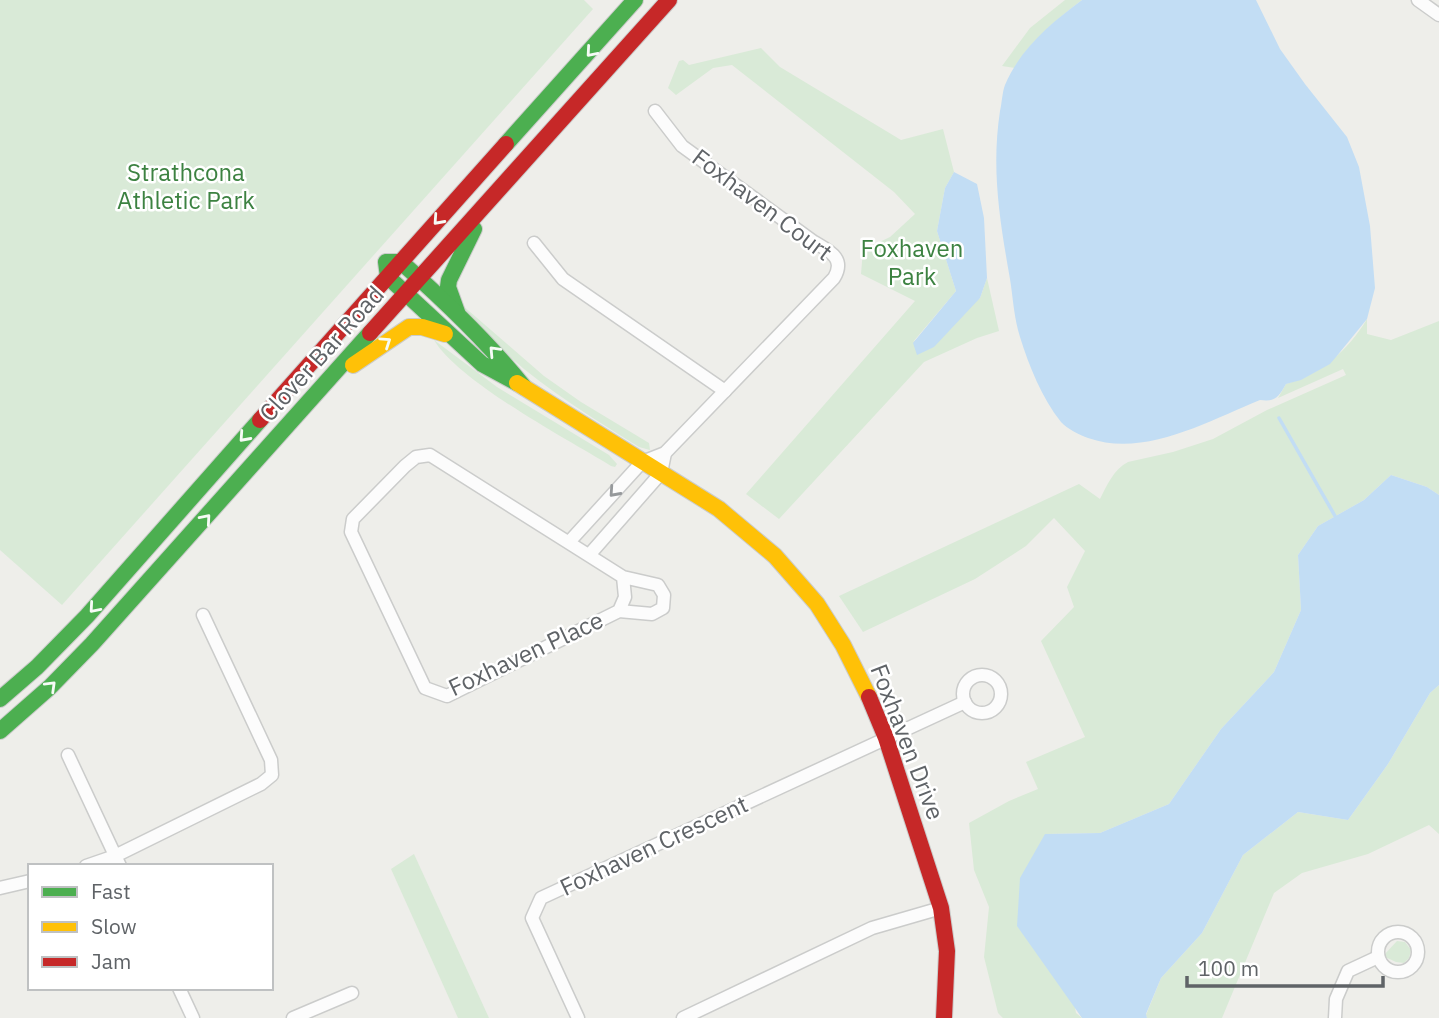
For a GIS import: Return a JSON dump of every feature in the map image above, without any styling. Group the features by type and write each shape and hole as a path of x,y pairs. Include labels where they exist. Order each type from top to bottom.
{"main road":[{"path":"637,0 656,15"},
{"name":"Clover Bar Road","path":"401,262 637,0"},
{"name":"Clover Bar Road","path":"0,731 50,687 92,644 669,0"},
{"path":"460,319 450,294 449,280 485,208"},
{"path":"388,277 386,262 401,262"},
{"name":"Foxhaven Drive","path":"401,262 495,350 524,387"},
{"name":"Clover Bar Road","path":"0,699 41,665 93,610 388,277"},
{"name":"Foxhaven Drive","path":"388,277 482,364 524,387 719,509 796,578 817,604 843,645 868,694 886,738 941,908 947,951 944,1018"},
{"path":"329,380 409,327 422,327 452,336"}],"street":[{"path":"1418,0 1439,15"},
{"name":"Foxhaven Court","path":"655,111 682,146 833,253 839,262 839,270 834,278 665,453"},
{"path":"534,243 563,279 725,391"},
{"path":"570,541 642,462 665,453"},
{"path":"590,554 661,473 665,453"},
{"name":"Foxhaven Place","path":"430,455 570,541 623,577 658,585 664,595 663,608 652,614 619,611 447,696 425,688 351,532 353,519 405,466 416,457 430,455"},
{"name":"Foxhaven Place","path":"619,611 625,597 623,577"},
{"path":"99,864 118,861 261,784 272,775 271,760 203,615"},
{"name":"Foxhaven Crescent","path":"578,1018 532,918 541,898 965,702"},
{"path":"68,755 118,861"},
{"path":"0,888 28,881"},
{"path":"683,1018 872,928 941,908"},
{"path":"1335,1018 1336,999 1348,971 1378,957"},
{"path":"180,990 193,1018"},
{"path":"293,1018 352,993"}],"green space":[{"name":"Strathcona Athletic Park","path":"0,0 584,0 593,9 62,605 0,550"},
{"path":"1065,0 1082,0 1037,39 1015,68 1002,66 1030,28"},
{"name":"Foxhaven Park","path":"761,48 780,67 901,140 943,129 954,172 945,188 937,231 956,291 913,342 980,298 987,278 999,331 924,362 779,519 746,494 915,301 861,274 863,250 890,237 915,214 894,192 732,65 713,68 676,95 668,88 679,61 683,60 689,65"},
{"path":"462,305 544,376 649,443 650,450 639,447 544,384 499,347"},
{"path":"1367,319 1367,334 1391,340 1439,321 1439,495 1427,487 1391,475 1364,500 1318,526 1298,555 1301,610 1274,672 1221,729 1169,804 1100,833 1045,834 1076,1013 1082,1018 1003,1018 998,1013 984,957 989,907 974,870 969,823 1038,789 1026,762 1085,737 1041,641 1074,607 1067,587 1085,551 1054,518 1026,546 975,579 863,632 839,596 1079,484 1100,499 1115,473 1128,462 1173,452 1213,439 1267,410 1346,375 1343,369 1278,398 1286,384 1310,374 1332,360 1351,341"},
{"path":"434,340 497,387 609,455 617,464 615,467 489,391 466,374"},
{"path":"1439,685 1439,834 1429,825 1368,854 1302,873 1274,893 1222,1018 1147,1018 1161,978 1202,933 1243,855 1298,812 1348,820 1388,764 1430,693"},
{"path":"414,854 489,1018 458,1018 391,869"},
{"path":"1397,941 1405,942 1411,950 1404,963 1383,956"}],"water":[{"path":"1082,0 1256,0 1280,49 1347,137 1359,167 1370,226 1375,288 1367,319 1330,364 1301,380 1286,384 1273,400 1260,400 1198,427 1154,440 1110,443 1088,438 1061,422 1032,370 1015,315 1000,216 997,175 997,133 1003,91 1011,72 1028,48"},
{"path":"954,172 977,184 984,218 987,278 980,298 934,347 917,355 913,343 956,291 937,231 945,188"},
{"path":"1391,475 1427,487 1439,495 1439,685 1430,693 1388,764 1348,820 1298,812 1243,855 1202,933 1161,978 1146,1014 1147,1018 1082,1018 1017,926 1020,878 1045,834 1100,833 1169,804 1221,729 1274,672 1301,610 1298,555 1318,526 1364,500"}],"waterway":[{"path":"1279,418 1335,516"}],"traffic: fast":[{"path":"506,144 635,0"},
{"path":"457,312 448,287 449,280 474,229"},
{"path":"517,383 482,364 388,277 386,262 401,262 480,338 524,387"},
{"path":"0,731 50,687 92,644 370,333"},
{"path":"0,699 37,667 87,616 260,420"}],"traffic: slow":[{"path":"353,365 409,327 422,327 445,334"},
{"path":"517,383 719,509 775,556 817,604 843,645 869,697"}],"traffic: jam":[{"path":"370,333 669,0"},
{"path":"260,420 506,144"},
{"path":"869,697 886,738 941,908 947,951 944,1018"}]}
